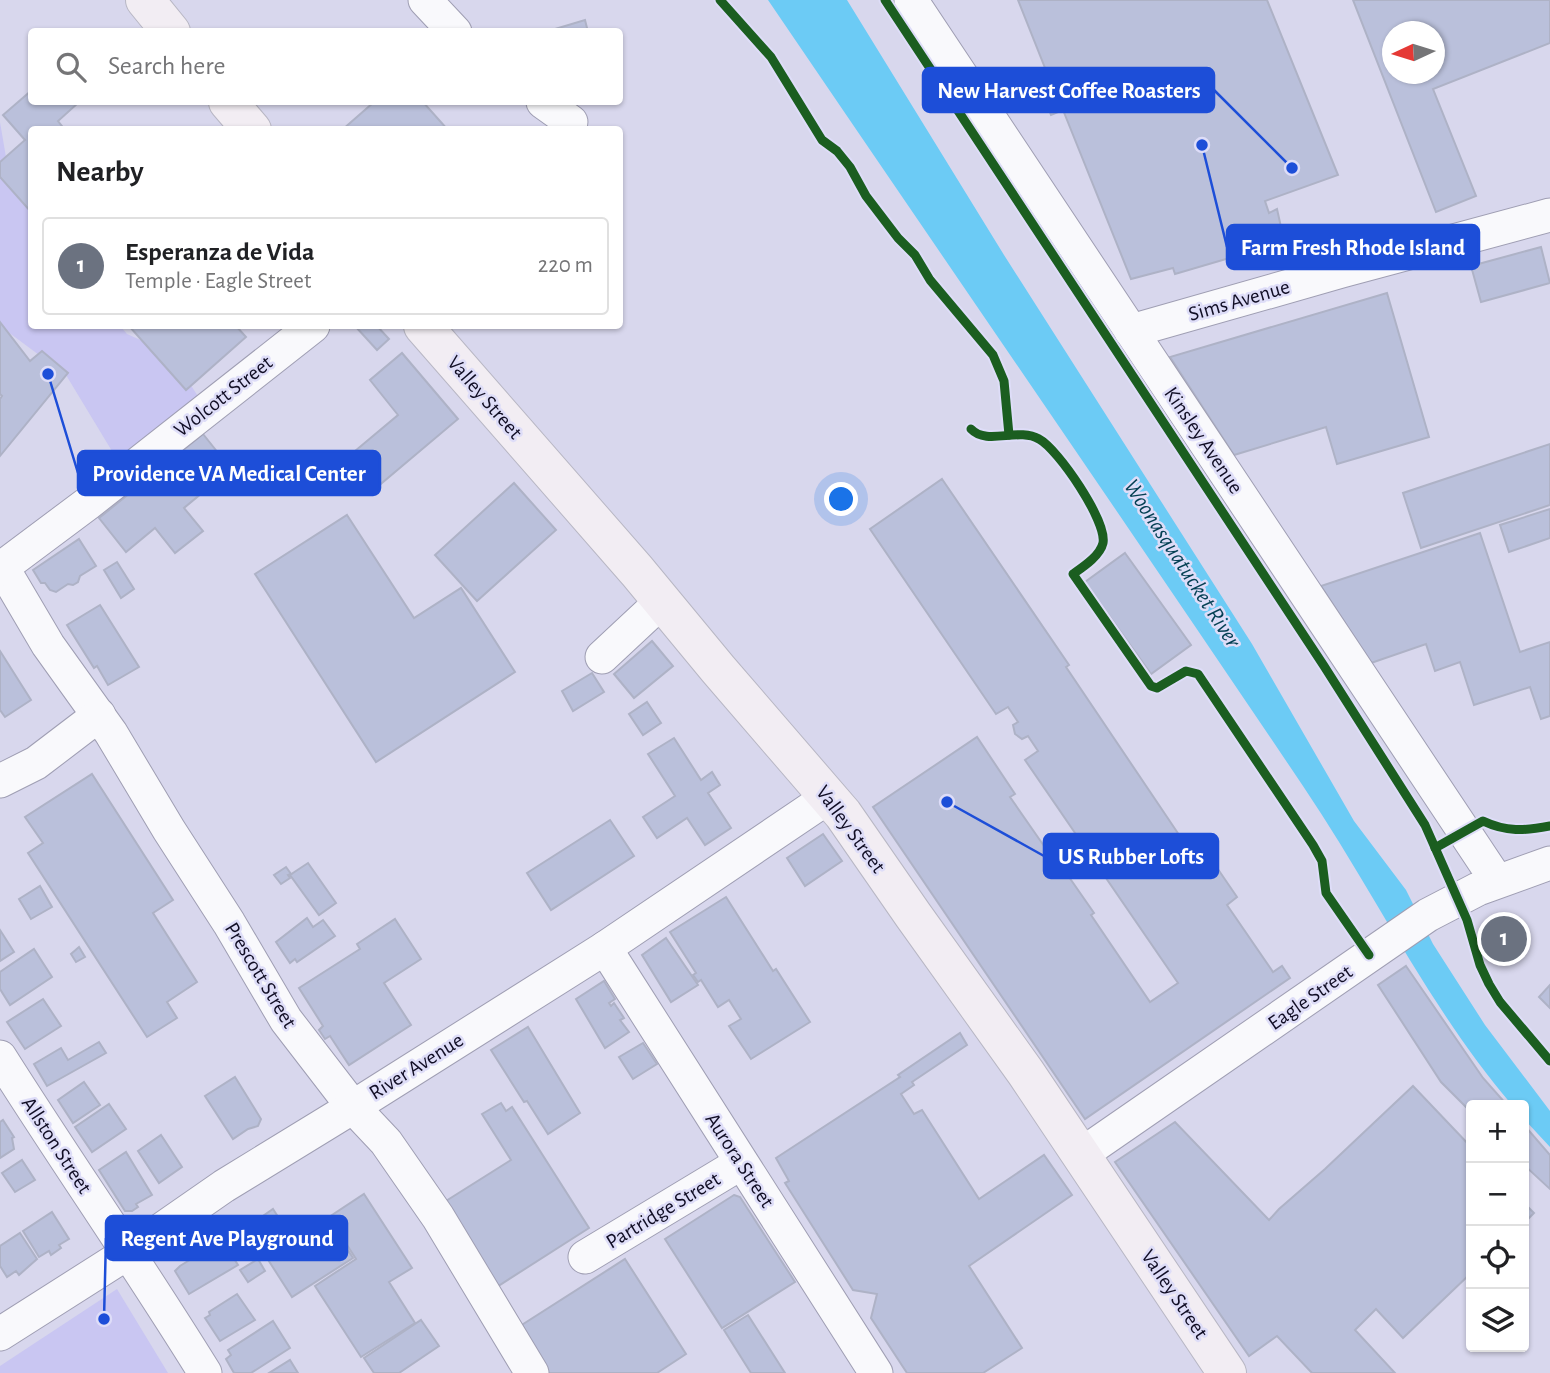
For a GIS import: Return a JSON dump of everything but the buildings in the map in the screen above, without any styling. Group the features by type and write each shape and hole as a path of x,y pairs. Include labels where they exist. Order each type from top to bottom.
{"main road":[{"path":"145,0 168,28"},
{"path":"231,105 249,126"},
{"name":"Valley Street","path":"426,329 830,796 1082,1154 1227,1373"}],"street":[{"path":"425,0 451,28"},
{"name":"Kinsley Avenue","path":"911,0 1497,881"},
{"path":"547,105 570,122"},
{"name":"Sims Avenue","path":"1131,331 1550,215"},
{"name":"Wolcott Street","path":"1,568 87,504 309,329"},
{"name":"Prescott Street","path":"1,568 48,645 99,715 229,922 286,1020 353,1107 386,1142 438,1217 532,1373"},
{"path":"602,657 662,601"},
{"path":"0,781 36,763 99,715"},
{"name":"River Avenue","path":"0,1334 129,1252 224,1186 605,948 830,796"},
{"name":"Eagle Street","path":"1082,1154 1428,915 1461,896 1550,863"},
{"name":"Aurora Street","path":"605,948 876,1373"},
{"name":"Allston Street","path":"0,1057 205,1373"},
{"name":"Partridge Street","path":"584,1257 741,1163"}],"shaded area":[{"path":"0,122 7,163 28,207 28,329 123,329 127,334 170,353 203,404 121,466 66,375 0,326"},
{"path":"117,1289 168,1373 0,1373 0,1366"}],"water":[{"name":"Woonasquatucket River","path":"768,0 847,0 1004,255 1252,644 1354,821 1406,890 1433,944 1485,1025 1550,1111 1550,1147 1529,1124 1529,1100 1508,1100 1454,1029 1329,826"}],"cycle path":[{"path":"720,0 771,57 822,140 837,151 850,167 866,196 898,238 915,255 930,280 993,355 1004,381 1009,435"},
{"path":"885,0 1324,666 1425,825 1467,920 1480,965 1489,984 1500,1002 1550,1061"},
{"path":"971,429 985,436 1031,436 1039,439 1058,456 1090,503 1102,533 1103,543 1095,557 1073,574 1151,686 1157,688 1186,671 1198,674 1313,845 1322,861 1326,893 1369,955"},
{"path":"1435,848 1483,821 1516,830 1550,826"}],"place":[{"name":"Farm Fresh Rhode Island","path":"1202,145"},
{"name":"New Harvest Coffee Roasters","path":"1292,168"},
{"name":"Providence VA Medical Center","path":"48,374"},
{"name":"US Rubber Lofts","path":"947,802"},
{"name":"Esperanza de Vida","path":"1504,939"},
{"name":"Regent Ave Playground","path":"104,1319"}]}
